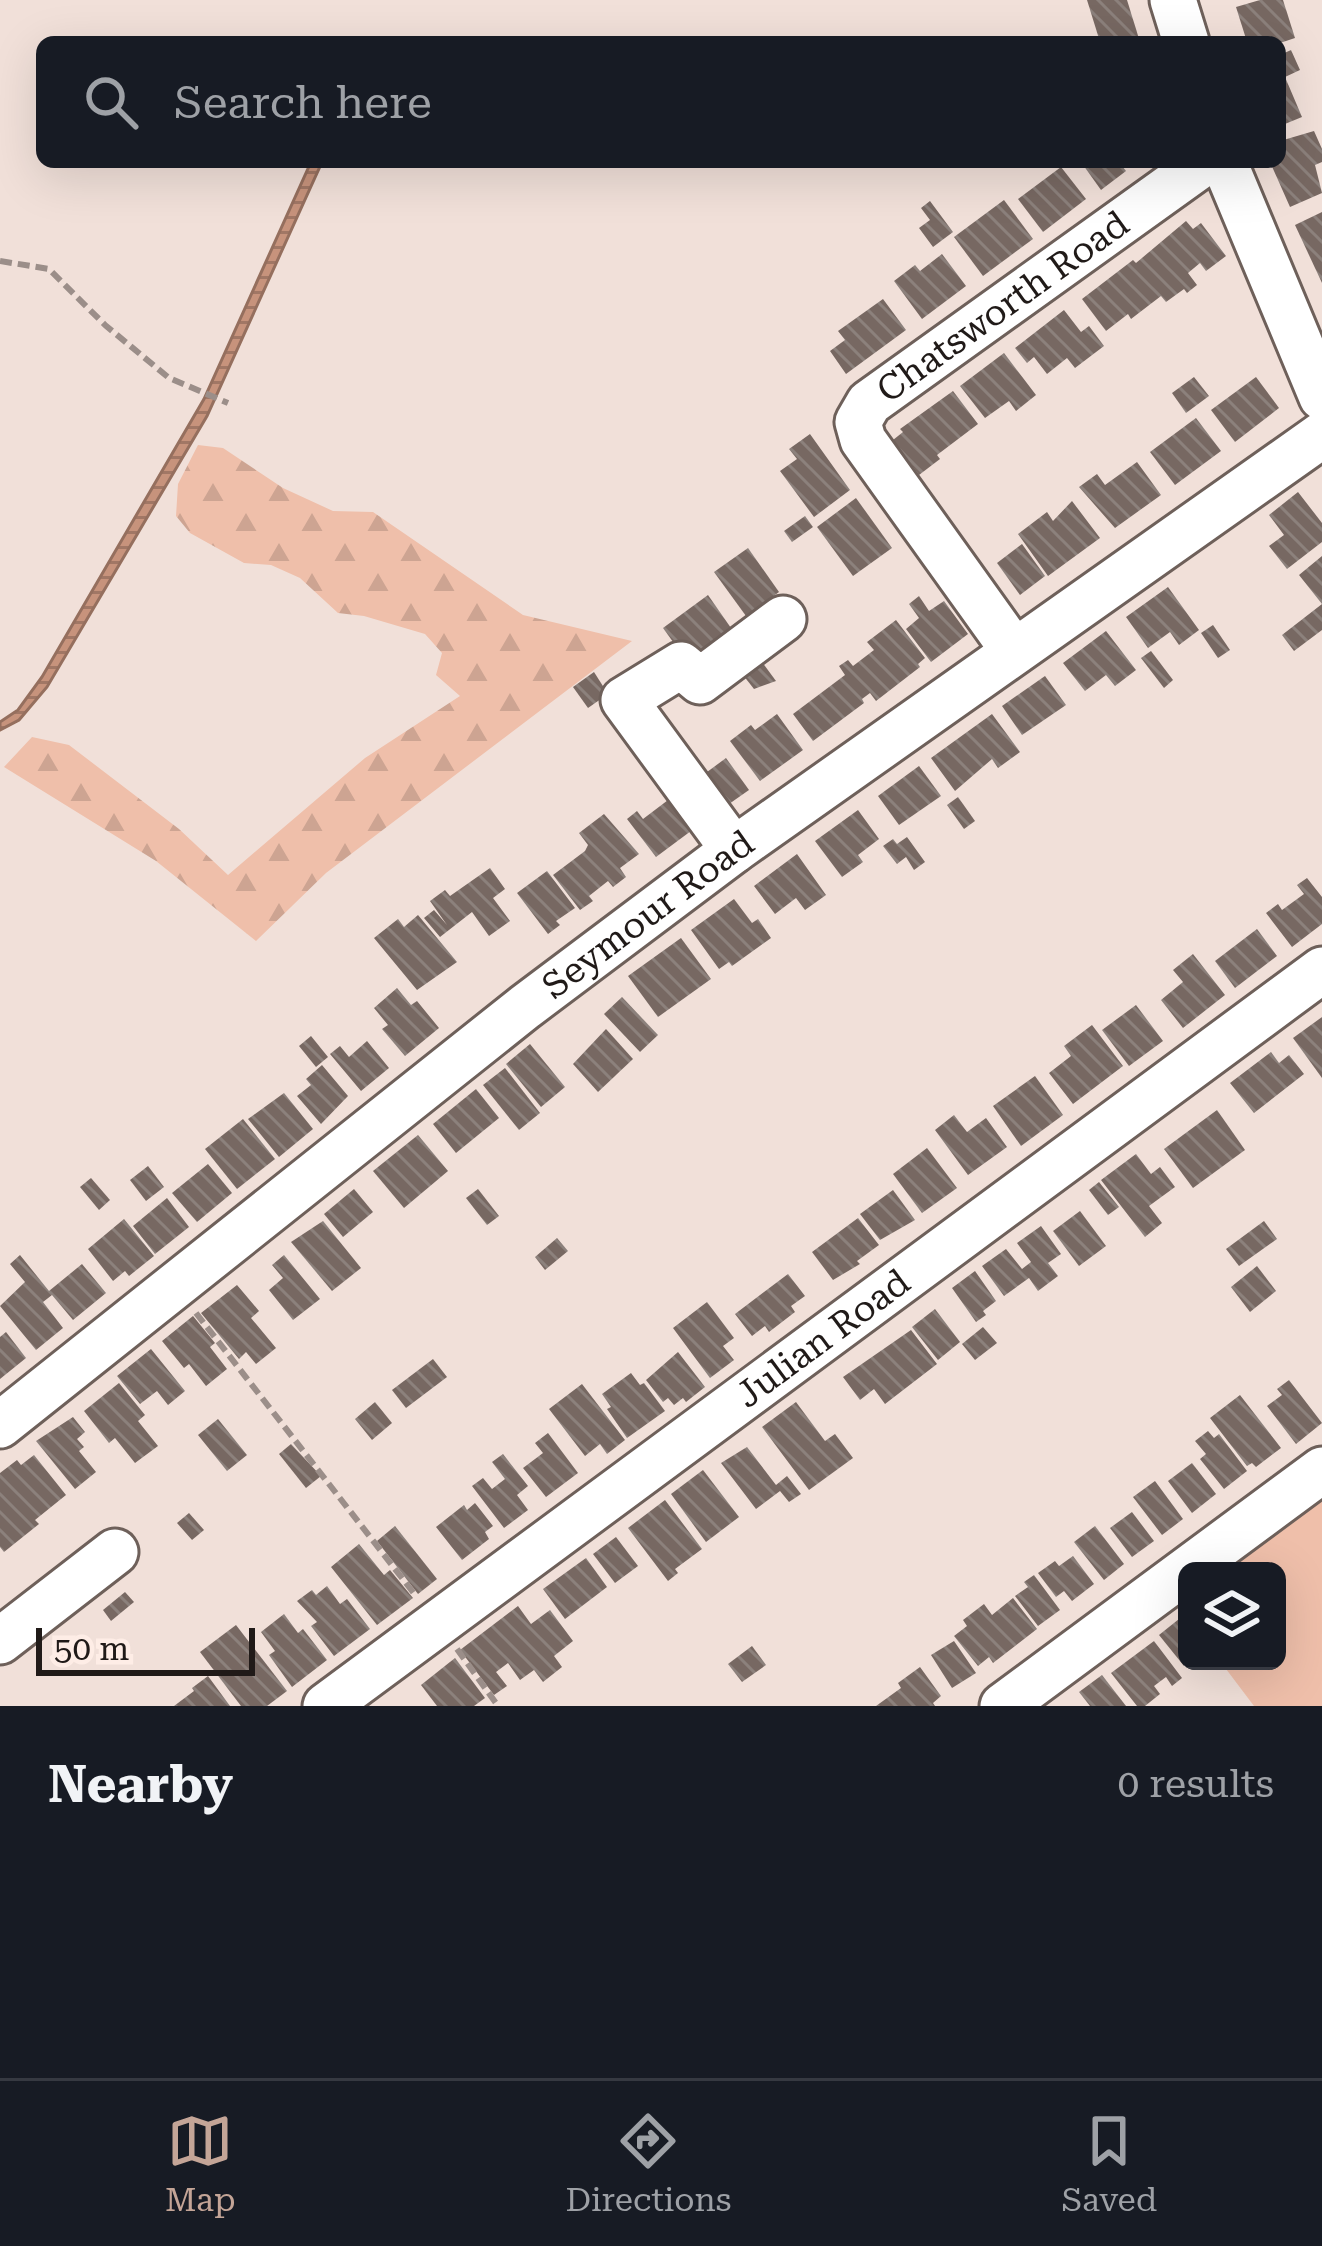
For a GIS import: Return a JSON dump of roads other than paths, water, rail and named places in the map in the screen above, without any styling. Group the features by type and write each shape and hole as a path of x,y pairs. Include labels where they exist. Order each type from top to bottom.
{"street":[{"path":"1173,0 1184,36"},
{"name":"Chatsworth Road","path":"1014,651 862,440 858,422 869,404 1197,168"},
{"path":"1227,168 1322,397"},
{"name":"Seymour Road","path":"0,1425 525,1007 734,850 1322,435"},
{"path":"734,850 624,700 681,665 700,681 783,619"},
{"name":"Julian Road","path":"326,1706 1322,970"},
{"path":"1004,1706 1322,1470"},
{"path":"0,1640 115,1552"}]}
